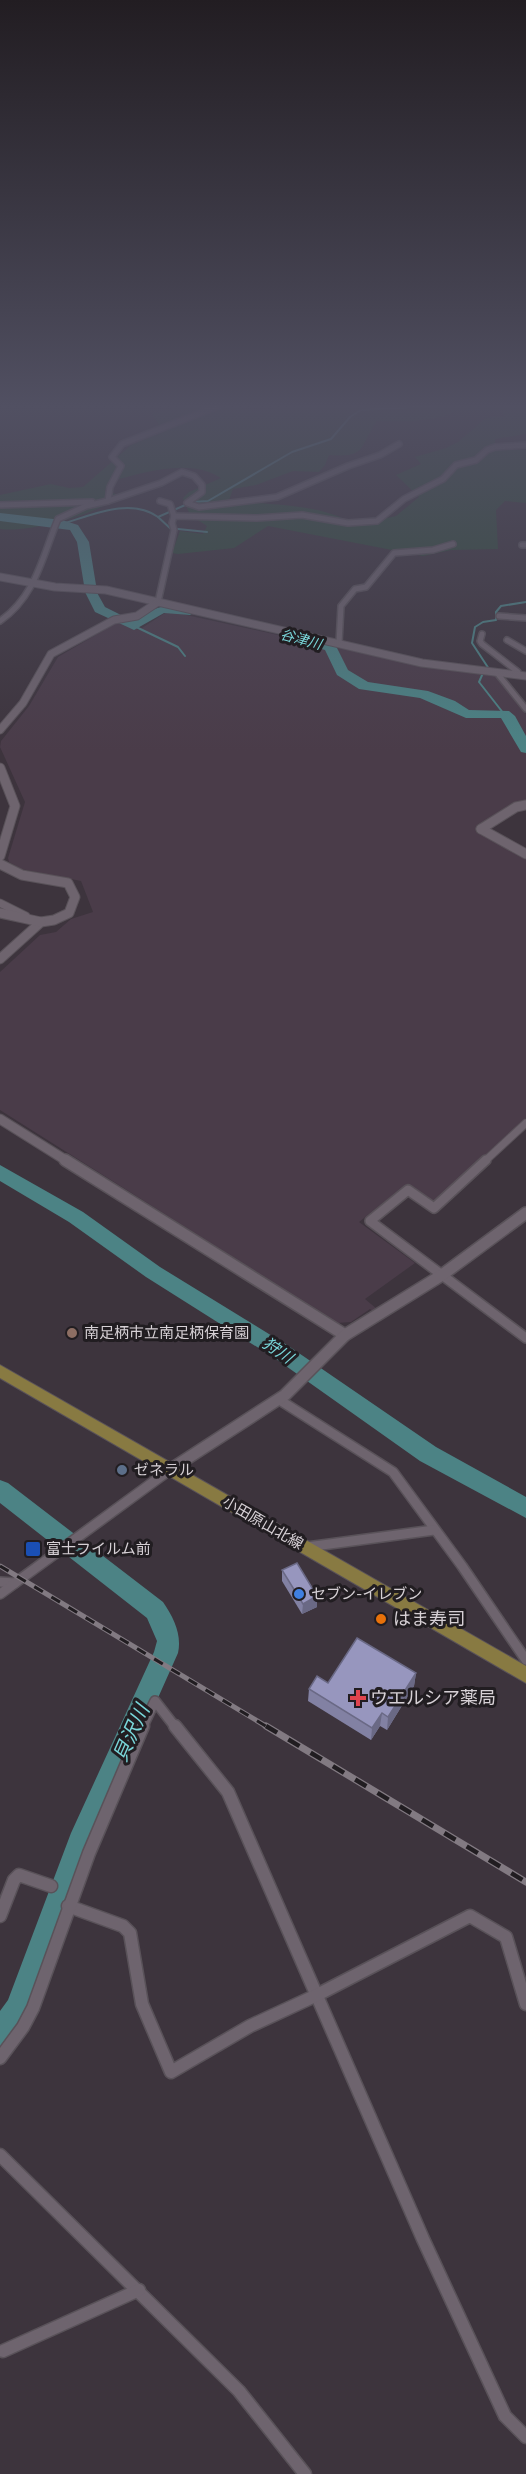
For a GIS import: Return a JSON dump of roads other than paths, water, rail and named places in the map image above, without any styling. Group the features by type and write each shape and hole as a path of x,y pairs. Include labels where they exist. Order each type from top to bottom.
{"main road":[{"name":"小田原山北線","path":"0,1371 526,1675"}],"street":[{"path":"0,621 17,610 35,584 57,521"},
{"path":"0,730 22,703 51,654 114,620 137,616 158,602 174,530 172,521"},
{"path":"339,521 370,521"},
{"path":"339,643 342,606 355,589 366,587 394,553 433,549 453,544"},
{"path":"0,577 35,584 106,590 422,663 522,676"},
{"path":"500,616 526,618"},
{"path":"482,634 482,644 522,676"},
{"path":"507,640 526,651"},
{"path":"497,672 526,709"},
{"path":"0,768 15,806 0,856"},
{"path":"526,805 516,807 481,829 526,854"},
{"path":"0,864 6,870 68,883 74,888 76,898 69,913 54,920 41,922 0,903"},
{"path":"0,913 26,916"},
{"path":"0,959 41,922"},
{"path":"0,1119 342,1338"},
{"path":"526,1123 434,1208 408,1190 370,1221 526,1338"},
{"path":"0,1594 171,1469 282,1397 342,1338 442,1275 526,1212"},
{"path":"282,1397 393,1472 526,1660"},
{"path":"306,1548 434,1530"},
{"path":"0,1582 15,1583"},
{"path":"0,2058 23,2027 33,2008 68,1906 133,1747 155,1701 228,1792 423,2239 505,2416 526,2437"},
{"path":"0,1916 14,1880 19,1875 51,1886"},
{"path":"68,1906 123,1926 130,1933 142,2004 171,2072 250,2026 317,1995 470,1916 506,1937 521,1969 526,2004"},
{"path":"0,2155 51,2208 240,2391 305,2474"},
{"path":"3,2351 138,2290"}],"waterway":[{"name":"谷津川","path":"39,521 74,528 83,542 90,585"},
{"path":"62,524 70,521"},
{"path":"163,521 171,529"},
{"path":"178,529 207,532"},
{"name":"谷津川","path":"91,592 100,609 134,626 160,610 173,608 190,611"},
{"path":"489,669 472,643 475,627 483,622 496,620 496,612 501,606 526,602"},
{"path":"134,626 178,647 185,656"},
{"name":"谷津川","path":"300,638 330,647 342,672 364,686 423,694 450,704 466,714 504,714 510,719 526,749"},
{"path":"483,673 479,682 504,714"},
{"name":"狩川","path":"0,1172 76,1217 153,1272 283,1353 428,1454 526,1508"},
{"name":"貝沢川","path":"0,1490 155,1610 162,1620 169,1641 166,1653 80,1842 19,2009 0,2034"}],"railway":[{"path":"0,1566 269,1728"},
{"path":"266,1726 526,1882"}],"place":[{"name":"南足柄市立南足柄保育園","path":"72,1333"},
{"name":"ゼネラル","path":"122,1470"},
{"name":"富士フイルム前","path":"33,1549"},
{"name":"セブン-イレブン","path":"299,1594"},
{"name":"はま寿司","path":"381,1619"},
{"name":"ウエルシア薬局","path":"358,1698"}]}
